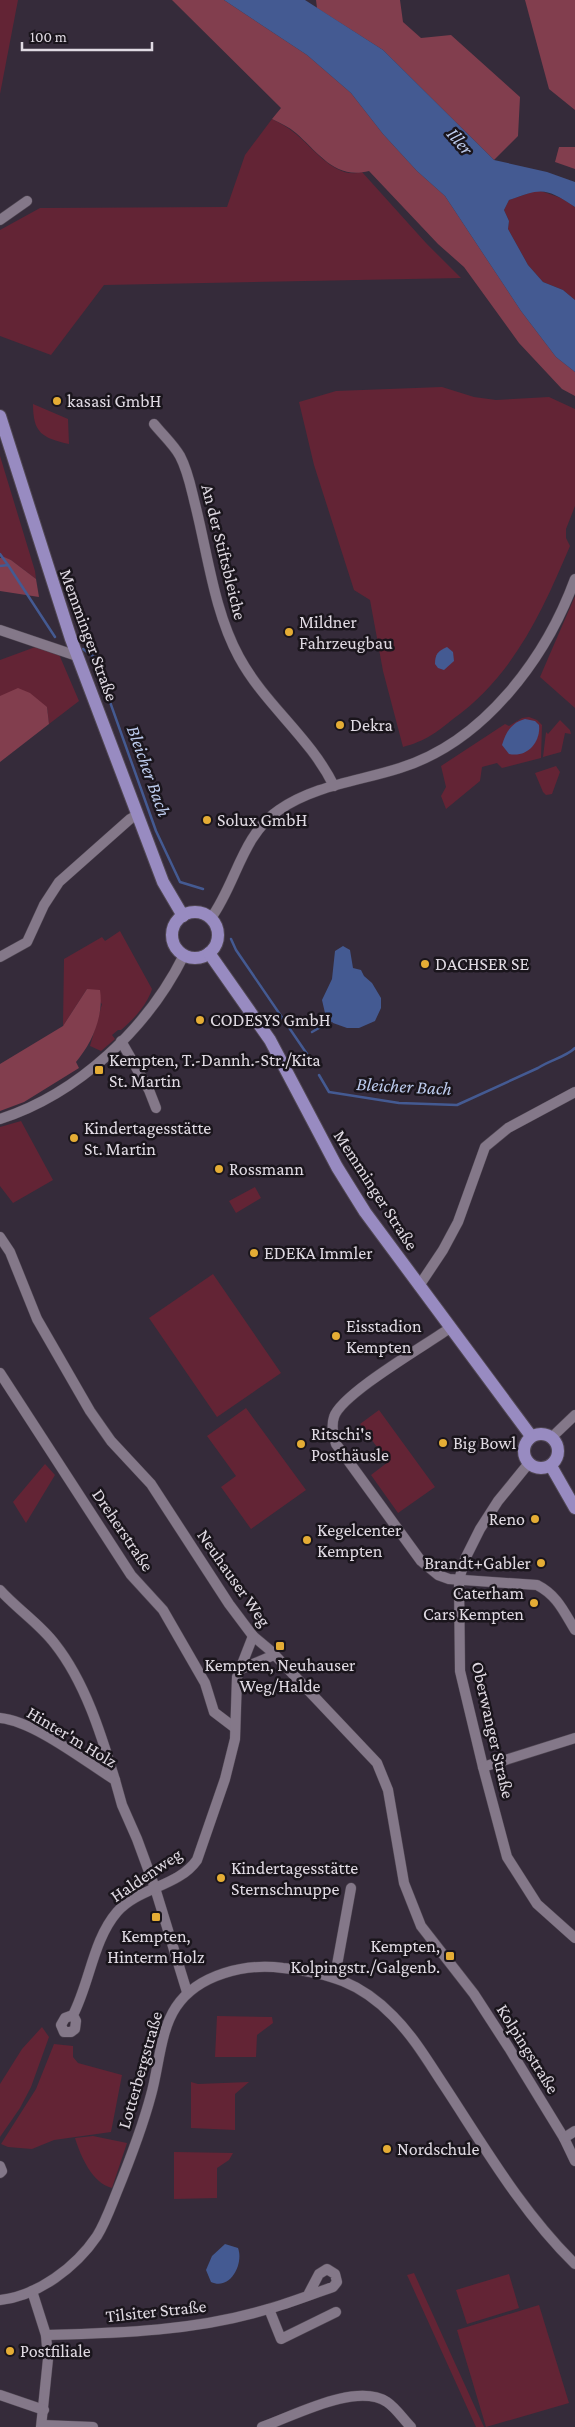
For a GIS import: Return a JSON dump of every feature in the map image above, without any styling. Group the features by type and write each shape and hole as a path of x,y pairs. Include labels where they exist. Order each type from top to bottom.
{"main road":[{"name":"Memminger Straße","path":"0,416 47,568 77,656 163,882 183,916"},
{"path":"198,912 212,918 218,932 218,940 209,953 197,958 184,955 178,950 172,935 177,921 183,916 198,912"},
{"name":"Memminger Straße","path":"209,953 270,1040 338,1167 365,1212 531,1436"},
{"path":"544,1434 552,1438 557,1445 558,1452 551,1466 540,1468 529,1463 525,1457 524,1447 531,1436 544,1434"},
{"path":"551,1466 575,1508"}],"street":[{"path":"0,220 28,201"},
{"name":"An der Stiftsbleiche","path":"154,424 180,456 208,553 213,586 228,632 239,658 253,679 312,748 334,786"},
{"path":"212,918 231,885 254,834 278,810 300,798 334,786 402,768 424,760 460,738 478,723 523,676 555,626 575,579"},
{"path":"0,630 77,656"},
{"path":"0,956 27,942 44,905 59,882 92,850 137,815"},
{"path":"0,1119 19,1113 73,1082 102,1061 166,986 184,955"},
{"path":"121,1040 149,1090 156,1108"},
{"path":"419,1286 443,1250 458,1222 485,1147 503,1131 575,1092"},
{"name":"Neuhauser Weg","path":"0,1236 10,1252 37,1319 90,1411 111,1441 151,1484 253,1636 274,1655 377,1763 388,1790 397,1852 410,1903 421,1926 446,1958"},
{"path":"450,1328 347,1399 334,1416 332,1429 336,1444 421,1561 438,1575 460,1580 537,1586 548,1591 556,1598 575,1630"},
{"name":"Dreherstraße","path":"0,1372 131,1575 163,1610 205,1683 214,1712 235,1728"},
{"path":"552,1438 575,1415"},
{"name":"Oberwanger Straße","path":"529,1463 498,1501 480,1529 466,1558 460,1580 458,1626 461,1680 507,1856 516,1874 537,1904 575,1938"},
{"path":"0,1590 55,1643 78,1682 103,1741 115,1780"},
{"name":"Haldenweg","path":"73,2015 105,1930 118,1911 139,1896 181,1876 197,1860 225,1779 235,1739 237,1677 253,1636"},
{"path":"239,1670 274,1655"},
{"name":"Hinter'm Holz","path":"0,1718 15,1722 42,1734 115,1780 122,1805 138,1839 155,1888 187,1992"},
{"path":"483,1766 575,1738"},
{"path":"335,1976 351,1888"},
{"name":"Kolpingstraße","path":"446,1958 474,1994 504,2041 564,2138 575,2161"},
{"name":"Lotterbergstraße","path":"0,2300 16,2298 32,2291 61,2273 84,2252 106,2220 143,2122 168,2024 175,2008 187,1992 216,1976 239,1970 278,1967 335,1976 376,1999 397,2020 421,2052 515,2193 548,2238 575,2264"},
{"path":"564,2138 575,2130"},
{"path":"0,2166 2,2171 0,2173"},
{"path":"32,2291 46,2335 48,2358 42,2426 93,2427"},
{"name":"Tilsiter Straße","path":"46,2335 132,2332 188,2326 269,2309 308,2295"},
{"path":"269,2309 282,2339 336,2312"},
{"path":"0,2395 44,2410"},
{"path":"262,2427 331,2401 362,2396 376,2397 386,2402 411,2427"}],"shaded area":[{"path":"0,0 18,0 0,94"},
{"path":"172,0 224,0 307,55 351,93 383,134 417,171 445,196 521,311 556,357 575,372 575,396 562,389 519,343 464,267 438,244 369,171 346,172 337,168 328,163 293,131 272,119 281,108"},
{"path":"316,0 400,0 403,22 421,38 451,35 520,97 518,136 494,160 383,50 317,8"},
{"path":"525,0 575,0 575,110 549,89"},
{"path":"272,119 293,132 334,167 343,172 362,172 426,243 461,278 104,285 51,355 0,336 0,230 40,208 227,207 245,155"},
{"path":"559,147 575,147 575,169 555,162"},
{"path":"538,190 561,198 575,207 575,300 563,290 543,282 528,265 508,229 509,221 504,210 509,200"},
{"path":"442,387 474,397 496,400 549,397 575,409 575,506 566,529 566,538 570,546 548,595 524,641 509,663 474,702 447,724 424,739 403,747 383,671 370,600 354,590 314,465 299,402 336,391"},
{"path":"33,404 68,419 69,444 52,439 41,433 35,422"},
{"path":"0,456 36,579 11,560 0,555"},
{"path":"4,557 36,579 39,597 0,591 0,558"},
{"path":"575,596 575,708 540,677"},
{"path":"38,646 58,652 79,701 49,724 47,707 0,696 0,660"},
{"path":"18,688 30,693 47,707 49,724 0,762 0,696"},
{"path":"529,717 537,720 542,725 541,758 502,768 497,763 482,767 480,781 446,809 441,796 446,787 441,766 505,724 509,726 522,718"},
{"path":"560,720 570,730 571,734 565,733 561,752 543,757 546,732 548,734"},
{"path":"556,766 560,772 552,794 546,795 535,773"},
{"path":"120,931 152,989 140,1011 121,1030 112,1035 115,1039 101,1051 90,1046 102,1004 87,989 63,1026 64,959 102,937 105,941"},
{"path":"87,989 100,990 100,1010 92,1038 76,1062 79,1068 24,1102 0,1111 0,1064 63,1026"},
{"path":"21,1121 53,1180 13,1203 0,1186 0,1127"},
{"path":"255,1187 261,1198 236,1213 229,1201"},
{"path":"213,1274 281,1373 217,1417 149,1318"},
{"path":"246,1408 306,1490 251,1529 221,1487 236,1476 207,1436"},
{"path":"379,1410 435,1487 398,1513 371,1475 388,1462 360,1424"},
{"path":"45,1464 55,1475 26,1523 13,1502"},
{"path":"217,2016 272,2017 273,2023 257,2035 256,2057 215,2057"},
{"path":"42,2027 49,2037 31,2087 20,2108 0,2137 0,2084 22,2049"},
{"path":"54,2044 73,2046 73,2057 78,2063 122,2075 111,2132 54,2140 32,2149 8,2147 1,2144 36,2089"},
{"path":"191,2082 198,2084 249,2082 235,2094 235,2130 191,2128"},
{"path":"93,2136 127,2143 112,2188 99,2181 93,2175 80,2153 75,2138"},
{"path":"174,2152 233,2153 229,2160 217,2168 217,2198 174,2199"},
{"path":"414,2273 484,2427 476,2427 407,2275"},
{"path":"509,2274 519,2308 467,2324 456,2290"},
{"path":"539,2305 569,2403 486,2427 457,2330"}],"water":[{"name":"Iller","path":"224,0 305,0 383,50 494,160 547,172 575,182 575,207 550,193 536,192 509,200 504,210 509,221 508,229 528,265 543,282 563,290 575,300 575,372 556,357 521,311 445,196 417,171 383,134 351,93 307,55"},
{"path":"447,647 453,652 454,661 444,670 438,668 435,661 436,655"},
{"path":"525,719 535,721 539,725 538,737 532,747 522,754 509,754 502,745 505,736 513,726"},
{"path":"343,946 350,950 353,968 361,970 381,998 381,1008 375,1021 359,1028 347,1028 333,1023 325,1013 322,1000 332,979 335,951"},
{"path":"225,2244 238,2248 239,2261 234,2274 224,2283 218,2284 211,2282 206,2270 212,2256"}],"waterway":[{"path":"0,554 8,565"},
{"name":"Bleicher Bach","path":"0,566 8,565 55,637"},
{"name":"Bleicher Bach","path":"83,649 94,657 156,831 180,882 203,889"},
{"name":"Bleicher Bach","path":"231,939 236,950 307,1054"},
{"path":"312,1032 331,1021"},
{"name":"Bleicher Bach","path":"319,1075 329,1092 399,1103 457,1105 563,1056 575,1048"}],"place":[{"name":"kasasi GmbH","path":"57,401"},
{"name":"Mildner Fahrzeugbau","path":"289,632"},
{"name":"Dekra","path":"340,725"},
{"name":"Solux GmbH","path":"207,820"},
{"name":"DACHSER SE","path":"425,964"},
{"name":"CODESYS GmbH","path":"200,1020"},
{"name":"Kempten, T.-Dannh.-Str./Kita St. Martin","path":"99,1070"},
{"name":"Kindertagesstätte St. Martin","path":"74,1138"},
{"name":"Rossmann","path":"219,1169"},
{"name":"EDEKA Immler","path":"254,1253"},
{"name":"Eisstadion Kempten","path":"336,1336"},
{"name":"Big Bowl","path":"443,1443"},
{"name":"Ritschi's Posthäusle","path":"301,1444"},
{"name":"Reno","path":"535,1519"},
{"name":"Kegelcenter Kempten","path":"307,1540"},
{"name":"Brandt+Gabler","path":"541,1563"},
{"name":"Caterham Cars Kempten","path":"534,1603"},
{"name":"Kempten, Neuhauser Weg/Halde","path":"280,1646"},
{"name":"Kindertagesstätte Sternschnuppe","path":"221,1878"},
{"name":"Kempten, Hinterm Holz","path":"156,1917"},
{"name":"Kempten, Kolpingstr./Galgenb.","path":"450,1956"},
{"name":"Nordschule","path":"387,2149"},
{"name":"Postfiliale","path":"10,2351"}]}
